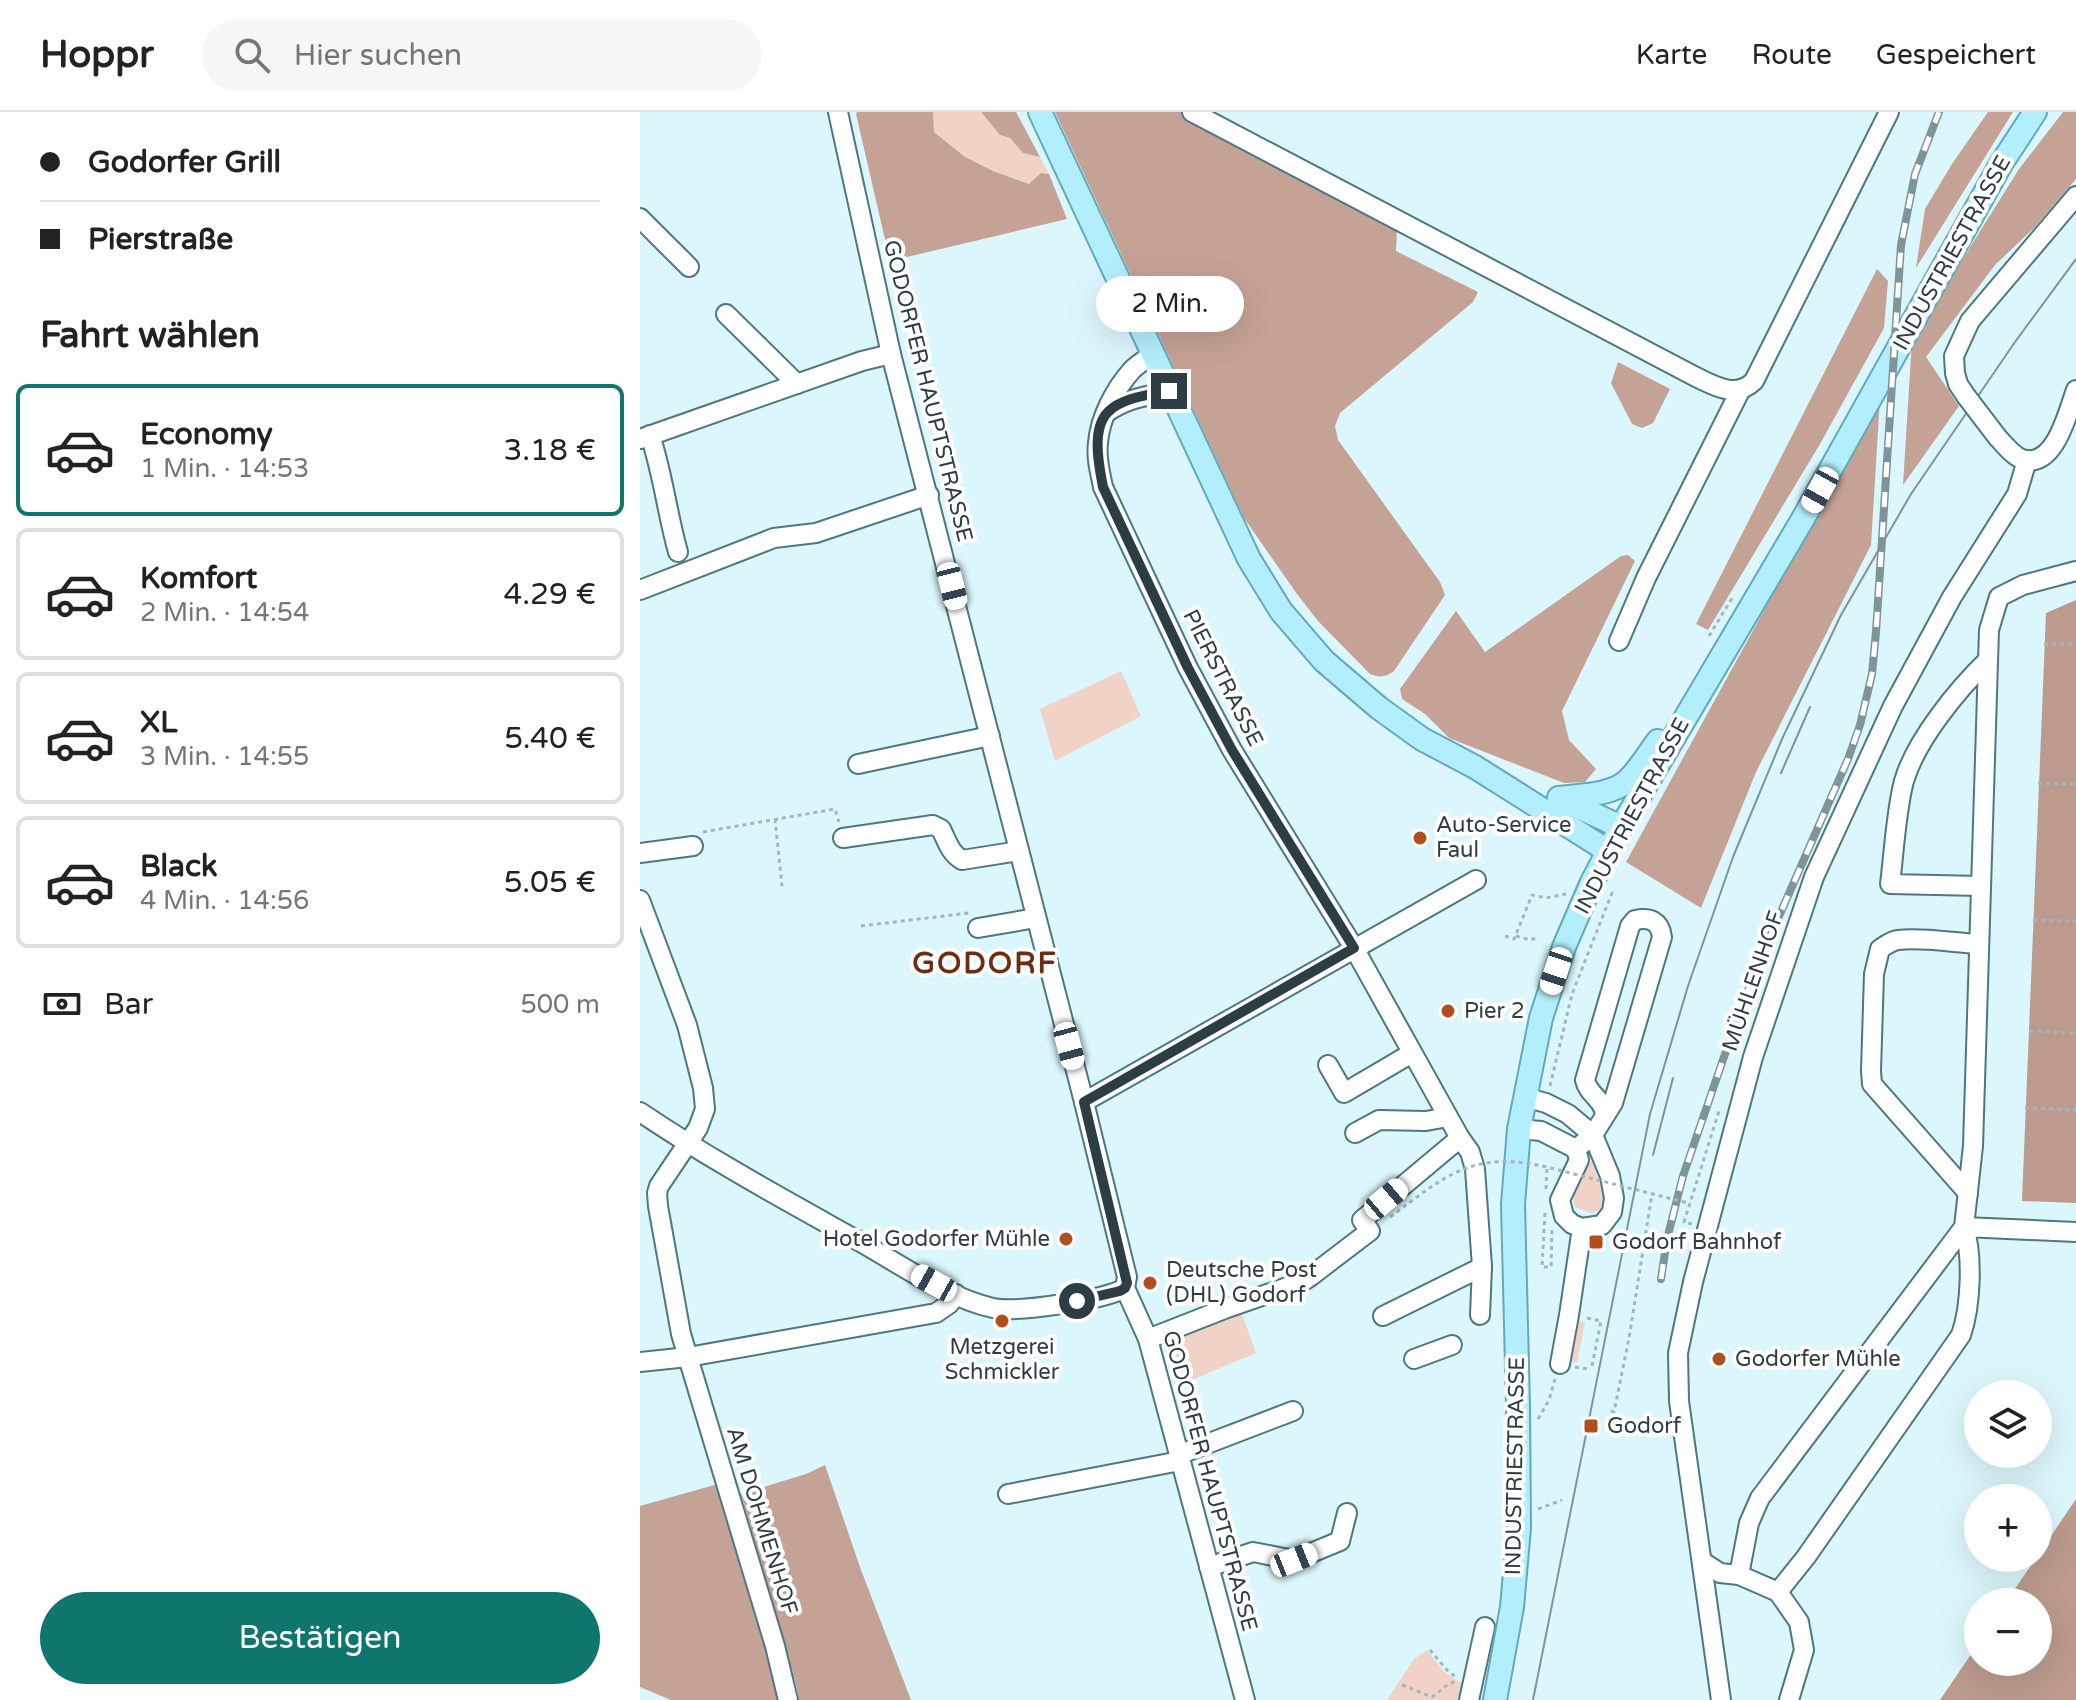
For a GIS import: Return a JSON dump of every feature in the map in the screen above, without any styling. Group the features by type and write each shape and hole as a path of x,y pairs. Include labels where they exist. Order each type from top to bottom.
{"main road":[{"path":"1040,112 1249,559 1281,611 1324,661 1379,708 1422,739 1475,767 1608,851"},
{"name":"INDUSTRIESTRASSE","path":"1495,1700 1512,1607 1519,1528 1513,1204 1519,1129 1541,1018 1564,947 1621,827 1804,517 2001,164 2035,112"},
{"path":"1559,798 1603,792 1626,782 1690,708"},
{"path":"1475,767 1559,798 1621,827"}],"street":[{"name":"GODORFER HAUPTSTRASSE","path":"838,112 891,354 1084,1102 1127,1277 1125,1288 1148,1339 1245,1700"},
{"path":"1192,112 1696,377 1733,391 1747,388 1754,381 1889,112"},
{"path":"2076,196 1970,321 1954,356 1958,384 1966,396 1998,438 2020,458 2027,460 2047,453 2057,441 2076,390"},
{"path":"640,218 689,267"},
{"path":"726,314 797,384"},
{"path":"678,552 659,463 645,437 862,361 891,354"},
{"name":"PIERSTRASSE","path":"1152,355 1134,368 1119,387 1106,413 1098,442 1103,487 1188,668 1232,750 1354,948 1470,1152 1475,1169 1482,1267 1480,1315"},
{"path":"1619,641 1646,578 1741,389"},
{"path":"1106,413 1138,397 1169,391"},
{"name":"MÜHLENHOF","path":"1721,1700 1679,1401 1678,1353 1693,1282 1753,1057 1814,877 1893,706 1952,597 2017,494 2027,460"},
{"path":"640,590 774,538 816,533 929,495"},
{"path":"1778,1592 1806,1557 1961,1335 1967,1318 1969,1242 1964,1227 1973,1146 1989,630 1999,597 2023,585 2076,571"},
{"path":"1981,886 1890,884 1904,782 1913,757 1942,713 1988,660"},
{"path":"858,764 990,736"},
{"path":"843,838 933,825 941,829 950,850 962,860 1019,851"},
{"path":"640,853 693,846"},
{"path":"1084,1102 1476,880"},
{"name":"AM DOHMENHOF","path":"640,900 687,1025 703,1088 705,1109 698,1128 657,1193 681,1334 775,1646 788,1700"},
{"path":"978,928 1036,918"},
{"path":"1576,1149 1593,1135 1613,1103 1662,937 1661,928 1656,922 1644,918 1635,920 1630,926 1585,1080 1587,1088 1604,1107 1605,1115"},
{"path":"1968,1193 1872,1084 1873,1002 1877,955 1890,943 1915,940 1979,944"},
{"path":"1328,1065 1344,1093 1412,1053"},
{"path":"1519,1129 1541,1131 1576,1149 1579,1160 1560,1200 1564,1216 1582,1228 1602,1225 1612,1212 1614,1198 1610,1176 1593,1135 1568,1114 1524,1097"},
{"path":"640,1112 687,1144 956,1294 995,1308 1014,1309 1077,1301 1125,1288"},
{"path":"1355,1133 1379,1120 1426,1121 1448,1117"},
{"path":"1148,1339 1302,1282 1370,1231 1362,1220 1460,1138"},
{"path":"1964,1227 2076,1232"},
{"path":"1739,1575 1749,1523 1760,1498 1964,1227"},
{"path":"1560,1364 1582,1228"},
{"path":"1383,1316 1482,1267"},
{"path":"640,1362 688,1357 936,1313 949,1304 956,1294"},
{"path":"1414,1359 1452,1345"},
{"path":"1008,1494 1179,1458 1293,1411"},
{"path":"1209,1567 1253,1552 1294,1560 1340,1541 1347,1513"},
{"path":"1703,1562 1720,1573 1739,1575 1778,1592 1799,1622 1804,1650 1789,1700"},
{"path":"1469,1700 1485,1627"}],"path":[{"path":"2044,644 2076,644"},
{"path":"2038,783 2076,784"},
{"path":"693,846 699,832 835,809 843,838"},
{"path":"775,819 782,886"},
{"path":"1546,1103 1572,994 1612,893"},
{"path":"1516,936 1532,895 1552,898 1570,894"},
{"path":"861,926 973,912 978,928"},
{"path":"2033,920 2076,921"},
{"path":"1505,936 1530,940 1539,937"},
{"path":"2029,1031 2076,1033"},
{"path":"1696,1225 1684,1222 1688,1203 1723,1099"},
{"path":"2025,1108 2076,1110"},
{"path":"1390,1217 1454,1172 1488,1161 1524,1162 1688,1203"},
{"path":"1545,1197 1547,1167"},
{"path":"1611,1411 1614,1412 1629,1338 1652,1194"},
{"path":"1545,1212 1542,1267 1551,1267 1552,1225"},
{"path":"1588,1368 1601,1321"},
{"path":"1538,1419 1549,1400 1560,1364"},
{"path":"1538,1509 1562,1500"},
{"path":"1402,1685 1431,1699 1443,1686 1460,1680 1430,1650"}],"shaded area":[{"path":"857,112 933,112 934,132 965,157 1029,184 1041,173 1049,174 1067,219 890,261"},
{"path":"933,112 981,112 1000,135 1010,138 1023,153 1040,157 1049,174 1041,173 1030,184 964,157 934,132"},
{"path":"981,112 1016,112 1040,157 1023,153 1010,138 1000,135"},
{"path":"1055,112 1212,112 1214,129 1397,228 1396,251 1478,292 1473,302 1340,413 1335,426 1338,440 1440,582 1445,595 1391,673 1385,676 1370,674 1318,621 1244,518"},
{"path":"1988,112 2013,112 1916,268 1925,209"},
{"path":"2063,112 2076,112 2076,179 2035,227 1995,265 1926,357 1959,406 1903,485 1912,340 2019,169"},
{"path":"1877,269 1888,281 1884,328 1820,444 1708,630 1696,624"},
{"path":"1618,362 1670,389 1653,423 1642,428 1632,424 1611,383"},
{"path":"1880,399 1871,545 1756,772 1701,908 1626,862"},
{"path":"1628,555 1635,561 1562,711 1569,740 1596,769 1585,782 1564,783 1449,738 1425,714 1402,699 1400,689 1456,611 1485,652 1621,556"},
{"path":"2076,600 2076,1203 2022,1201 2046,613"},
{"path":"1121,671 1141,716 1055,761 1040,709"},
{"path":"1589,1162 1592,1162 1604,1202 1600,1210 1591,1213 1575,1207 1574,1201 1577,1184"},
{"path":"1240,1309 1256,1353 1175,1387 1162,1340"},
{"path":"1573,1320 1585,1322 1577,1363 1564,1360"},
{"path":"825,1465 911,1700 799,1700 741,1494"},
{"path":"718,1484 782,1700 671,1700 640,1687 640,1506"},
{"path":"2076,1499 2076,1700 1940,1700 1964,1665 1964,1676 2052,1676 2052,1588 2016,1588 2026,1572 2052,1572 2052,1534"},
{"path":"1427,1650 1444,1672 1466,1686 1463,1700 1387,1700 1414,1659"}],"tram line":[{"path":"1533,1700 1650,1114 1688,986 1733,857 1782,739 1841,615 1911,494 2076,259"},
{"path":"1781,773 1810,707"},
{"path":"1653,1155 1673,1078"}],"railway":[{"path":"1661,1279 1667,1239 1683,1176 1735,1025 1860,725 1872,674 1876,632 1901,245 1915,174 1939,112"}],"place":[{"name":"Auto-Service Faul","path":"1420,838"},
{"name":"Pier 2","path":"1448,1011"},
{"name":"Hotel Godorfer Mühle","path":"1066,1239"},
{"name":"Godorf Bahnhof","path":"1596,1242"},
{"name":"Deutsche Post (DHL) Godorf","path":"1150,1283"},
{"name":"Metzgerei Schmickler","path":"1002,1321"},
{"name":"Godorfer Mühle","path":"1719,1359"},
{"name":"Godorf","path":"1591,1426"}],"district":[{"name":"GODORF","path":"985,963"}],"route":[{"path":"1077,1301 1120,1291 1127,1283 1084,1102 1354,948 1232,750 1188,668 1103,487 1098,442 1106,413 1138,397 1169,391"}]}
